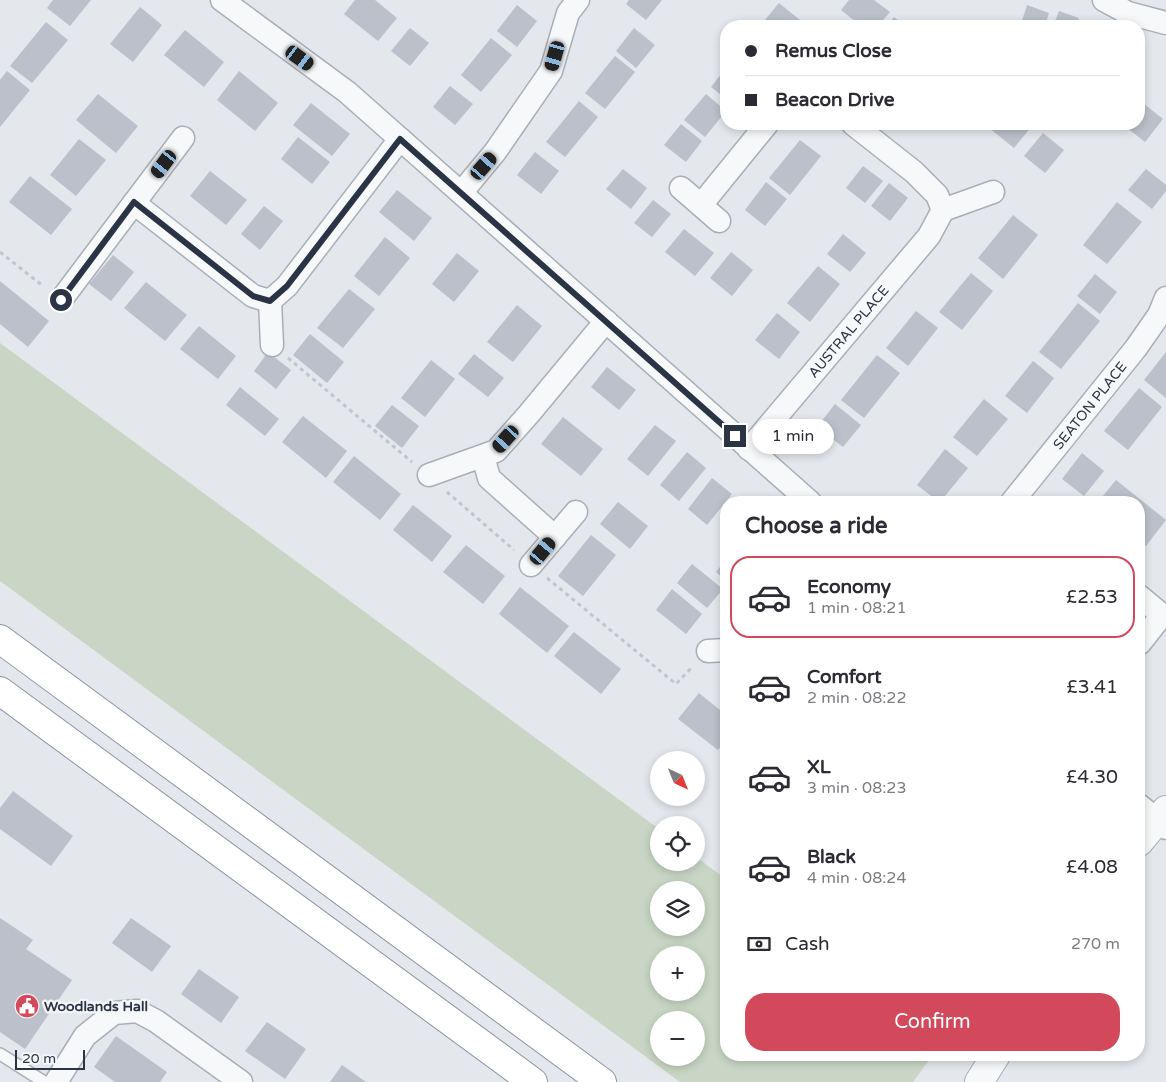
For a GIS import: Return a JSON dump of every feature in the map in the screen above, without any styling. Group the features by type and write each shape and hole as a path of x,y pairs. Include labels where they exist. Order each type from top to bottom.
{"highway":[{"path":"0,639 602,1082"},
{"path":"0,691 533,1082"}],"street":[{"path":"222,0 348,92 803,496"},
{"path":"461,193 496,152 551,71 568,13 578,0"},
{"path":"1104,0 1128,13 1166,23"},
{"path":"700,205 763,130"},
{"path":"861,130 914,172 937,195 943,210 993,192"},
{"path":"61,300 183,138"},
{"path":"270,301 287,286 400,139"},
{"path":"680,188 719,221"},
{"path":"134,202 253,296 270,301"},
{"name":"AUSTRAL PLACE","path":"750,449 929,236 943,210"},
{"path":"270,301 272,345"},
{"name":"SEATON PLACE","path":"1023,496 1102,389 1164,311"},
{"path":"428,475 496,451 606,321"},
{"path":"483,456 489,478 554,537"},
{"path":"531,565 576,512"},
{"path":"1145,601 1162,615 1145,637"},
{"path":"1145,833 1157,816"},
{"path":"56,1082 85,1036 114,1012 137,1011 156,1021 241,1082"},
{"path":"979,1082 992,1061"}],"lane":[{"path":"0,1054 44,1082"}],"path":[{"path":"0,252 61,300"},
{"path":"272,345 428,475 531,565 676,684 717,651"}],"green space":[{"path":"0,343 650,822 650,871 705,871 705,864 720,875 720,1061 929,1061 913,1082 680,1082 658,1066 705,1066 705,1011 650,1011 650,1060 0,581"}],"building":[{"path":"53,0 91,0 70,26 47,8"},
{"path":"355,0 375,0 397,18 378,41 344,14"},
{"path":"629,0 662,0 646,20 626,4"},
{"path":"849,0 874,0 890,12 883,20 854,20 841,10"},
{"path":"779,3 800,20 765,20"},
{"path":"517,5 537,21 517,47 497,31"},
{"path":"1027,5 1049,13 1047,20 1022,20"},
{"path":"140,7 162,25 133,62 110,44"},
{"path":"1059,11 1079,18 1078,20 1055,20"},
{"path":"46,22 68,40 32,83 10,66"},
{"path":"410,28 429,43 410,66 391,51"},
{"path":"634,28 655,45 636,68 616,51"},
{"path":"185,30 224,62 204,87 164,55"},
{"path":"491,38 512,55 481,92 461,75"},
{"path":"615,56 635,72 605,109 585,93"},
{"path":"7,71 30,90 0,127 0,80"},
{"path":"239,71 278,103 255,131 217,100"},
{"path":"720,76 720,94 711,87"},
{"path":"450,86 473,104 455,125 433,107"},
{"path":"98,94 138,126 116,153 76,120"},
{"path":"706,94 720,106 720,118 705,137 684,120"},
{"path":"579,101 598,117 565,157 546,142"},
{"path":"311,103 350,134 332,156 293,125"},
{"path":"1145,105 1163,119 1145,142 1130,130 1145,130"},
{"path":"681,124 702,141 686,162 664,145"},
{"path":"992,130 1029,130 1014,148"},
{"path":"1043,133 1064,150 1045,173 1024,156"},
{"path":"298,137 330,162 312,184 281,159"},
{"path":"79,139 106,160 76,196 50,175"},
{"path":"800,140 821,156 790,195 769,178"},
{"path":"535,152 559,171 541,194 517,175"},
{"path":"863,166 883,181 865,203 846,188"},
{"path":"623,169 647,188 631,209 606,189"},
{"path":"1146,169 1166,185 1166,191 1152,209 1128,190"},
{"path":"210,171 247,200 226,225 190,196"},
{"path":"30,176 72,209 51,235 9,202"},
{"path":"766,182 787,199 765,226 745,210"},
{"path":"889,183 908,198 890,221 871,206"},
{"path":"397,190 432,218 414,241 379,212"},
{"path":"653,200 671,214 652,237 634,223"},
{"path":"1117,202 1142,222 1107,264 1083,245"},
{"path":"264,206 283,221 260,250 241,234"},
{"path":"1013,215 1038,235 1003,279 978,258"},
{"path":"684,229 714,253 695,276 665,252"},
{"path":"843,234 866,253 850,272 827,254"},
{"path":"385,237 410,258 379,296 354,276"},
{"path":"731,252 753,270 732,296 710,278"},
{"path":"457,253 479,271 454,302 432,284"},
{"path":"113,255 134,272 111,301 89,284"},
{"path":"818,266 840,284 810,322 787,303"},
{"path":"971,273 993,291 962,330 939,312"},
{"path":"1095,274 1117,292 1100,314 1077,296"},
{"path":"0,281 49,321 28,347 0,324"},
{"path":"146,282 187,315 165,341 124,308"},
{"path":"349,289 375,309 343,348 317,328"},
{"path":"1078,303 1100,321 1061,369 1039,352"},
{"path":"517,305 542,326 513,362 487,342"},
{"path":"916,311 938,328 908,366 886,348"},
{"path":"777,313 800,332 779,359 755,340"},
{"path":"199,326 236,356 218,379 180,349"},
{"path":"310,334 344,362 327,383 293,355"},
{"path":"268,352 291,370 276,389 254,371"},
{"path":"1166,352 1166,398 1144,380"},
{"path":"474,354 504,378 488,397 458,374"},
{"path":"877,355 900,373 864,418 841,400"},
{"path":"431,360 455,379 425,417 401,398"},
{"path":"1033,361 1054,378 1027,413 1005,396"},
{"path":"607,367 636,390 619,410 591,387"},
{"path":"240,387 279,419 265,436 226,405"},
{"path":"1139,388 1162,407 1128,450 1104,431"},
{"path":"984,399 1008,419 977,456 953,437"},
{"path":"835,404 861,425 843,447 817,427"},
{"path":"392,405 419,426 402,448 375,426"},
{"path":"303,416 347,451 326,478 282,442"},
{"path":"563,417 603,449 581,476 541,444"},
{"path":"655,425 676,441 648,476 627,459"},
{"path":"945,449 968,468 945,496 931,496 917,485"},
{"path":"687,452 706,468 679,501 660,485"},
{"path":"1082,453 1104,471 1084,496 1062,479"},
{"path":"354,456 401,494 380,520 333,482"},
{"path":"712,478 732,494 730,496 720,496 720,509 707,525 688,509"},
{"path":"1116,480 1136,496 1103,496"},
{"path":"618,502 648,526 630,549 600,524"},
{"path":"1145,503 1166,520 1145,545"},
{"path":"413,505 452,536 432,562 393,530"},
{"path":"591,535 616,555 583,596 558,576"},
{"path":"466,545 505,576 483,604 443,572"},
{"path":"692,564 720,587 720,593 707,608 677,583"},
{"path":"720,567 720,576 716,572"},
{"path":"520,587 569,626 547,653 499,614"},
{"path":"672,589 702,614 686,634 656,610"},
{"path":"574,632 621,669 601,694 554,656"},
{"path":"699,693 720,710 720,748 718,750 678,719"},
{"path":"13,791 73,836 51,866 0,829 0,808"},
{"name":"Woodlands Hall","path":"0,918 33,940 26,949 72,980 25,1049 0,1032"},
{"path":"131,918 171,946 152,972 112,943"},
{"path":"199,969 239,997 221,1023 181,994"},
{"path":"267,1022 306,1049 285,1079 245,1051"},
{"path":"116,1036 167,1072 160,1082 115,1082 94,1067"},
{"path":"342,1065 366,1082 330,1082"}],"place":[{"name":"Woodlands Hall","path":"27,1006"}],"route":[{"path":"61,300 134,202 253,296 270,301 287,286 400,139 735,436"}]}
